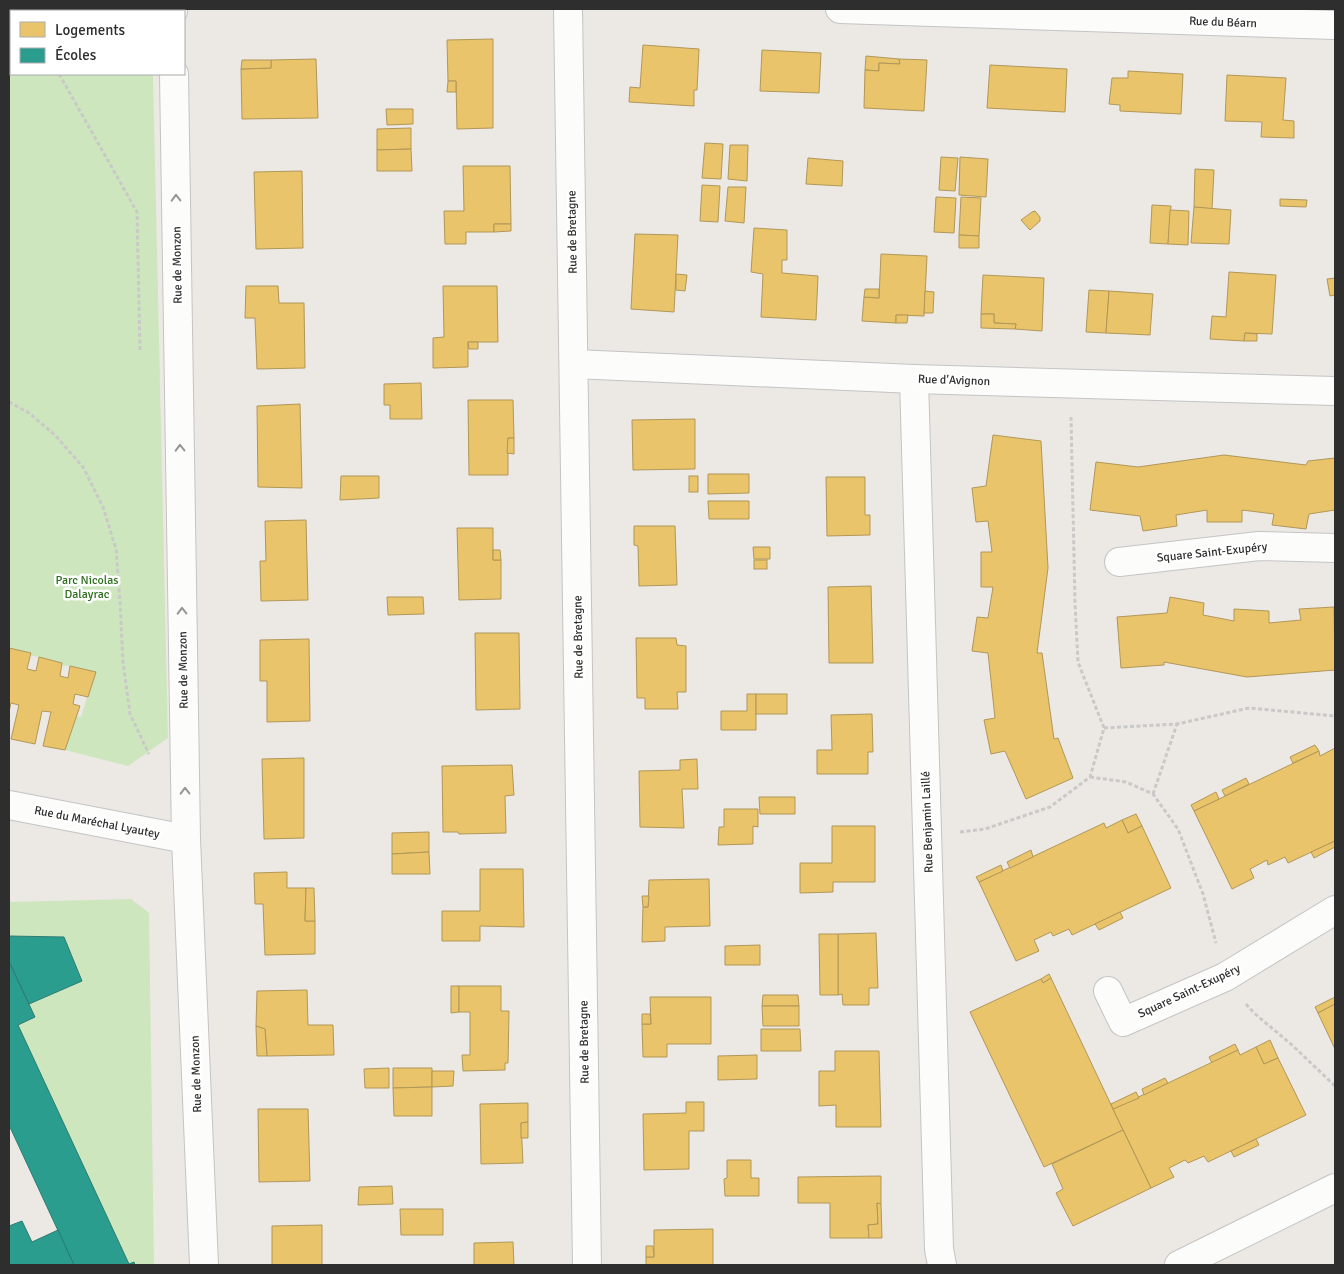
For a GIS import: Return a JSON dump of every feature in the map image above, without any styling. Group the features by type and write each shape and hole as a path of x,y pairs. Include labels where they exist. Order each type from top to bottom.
{"street":[{"name":"Rue de Bretagne","path":"568,9 587,1265"},
{"name":"Rue du Béarn","path":"840,9 1335,25"},
{"name":"Rue de Monzon","path":"174,75 186,839 204,1265"},
{"name":"Rue d'Avignon","path":"574,364 914,379 1335,391"},
{"name":"Rue Benjamin Laillé","path":"914,379 939,1249 942,1265"},
{"name":"Square Saint-Exupéry","path":"1119,562 1259,546 1335,548"},
{"name":"Rue du Maréchal Lyautey","path":"9,805 186,839"},
{"name":"Square Saint-Exupéry","path":"1108,992 1123,1022 1225,977 1335,910"},
{"path":"1180,1265 1335,1188"}],"path":[{"path":"60,75 137,212 140,351"},
{"path":"927,835 985,830 1050,807 1090,777 1104,728 1078,662 1075,604 1071,384"},
{"path":"9,402 29,413 61,441 83,467 103,507 116,549 123,662 130,714 152,760"},
{"path":"1104,728 1177,724 1249,708 1335,716"},
{"path":"1153,794 1177,724"},
{"path":"1090,777 1126,782 1153,794 1178,829 1203,894 1225,977 1254,1013 1292,1044 1335,1086"}],"green space":[{"name":"Parc Nicolas Dalayrac","path":"9,9 136,9 10,10 10,75 153,75 168,738 128,766 65,750 76,716 81,717 95,672 62,665 62,663 9,648"},
{"path":"131,899 149,913 154,1265 135,1265 134,1262 129,1264 18,1025 35,1017 29,1004 82,981 64,937 9,936 9,902"}],"building: Logements":[{"path":"493,39 493,128 457,129 456,81 448,81 447,40"},
{"path":"643,45 699,49 697,90 694,90 694,106 629,102 630,87 640,88"},
{"path":"762,50 821,53 819,93 760,91"},
{"path":"866,56 899,59 900,64 879,63 879,71 865,70"},
{"path":"316,59 318,118 242,119 241,69 271,68 271,60"},
{"path":"899,59 927,60 924,111 864,108 865,70 879,71 879,63 900,64"},
{"path":"242,60 271,60 271,68 241,69"},
{"path":"990,65 1067,69 1065,112 987,108"},
{"path":"1128,71 1183,74 1181,114 1120,111 1120,105 1109,104 1112,78 1128,78"},
{"path":"1227,75 1286,78 1283,120 1294,121 1294,138 1261,137 1262,122 1225,121"},
{"path":"448,81 456,81 456,92 447,92"},
{"path":"386,109 413,109 413,124 387,125"},
{"path":"411,128 411,149 377,150 377,129"},
{"path":"705,143 723,144 721,179 702,178"},
{"path":"730,145 748,145 747,181 728,179"},
{"path":"411,149 412,171 377,171 377,150"},
{"path":"941,157 958,158 955,191 939,190"},
{"path":"960,157 988,159 986,197 959,195"},
{"path":"808,158 843,161 842,186 806,184"},
{"path":"463,166 510,166 511,224 494,224 494,232 466,232 466,244 445,244 444,211 464,211"},
{"path":"1195,169 1214,170 1212,209 1194,207"},
{"path":"302,171 303,248 256,249 254,172"},
{"path":"702,185 720,186 718,222 700,221"},
{"path":"728,187 746,187 744,223 725,221"},
{"path":"936,197 956,198 954,233 934,232"},
{"path":"961,197 981,198 979,236 959,235"},
{"path":"1280,199 1307,200 1306,207 1280,206"},
{"path":"1152,205 1171,206 1168,244 1150,243"},
{"path":"1194,207 1231,210 1229,244 1191,243"},
{"path":"1170,210 1189,211 1188,245 1168,244"},
{"path":"1035,211 1040,217 1040,221 1030,230 1021,220"},
{"path":"494,224 511,224 511,231 494,232"},
{"path":"754,228 787,230 787,260 782,260 782,273 818,276 816,320 761,317 763,274 751,272"},
{"path":"635,234 678,235 674,312 631,309"},
{"path":"959,235 979,236 979,248 959,248"},
{"path":"881,254 927,256 924,316 896,315 896,323 862,321 864,297 879,298"},
{"path":"1229,272 1276,275 1272,334 1245,333 1244,341 1210,339 1212,316 1226,317"},
{"path":"676,274 687,275 685,291 676,290"},
{"path":"983,275 1044,278 1042,331 1015,329 1016,324 994,323 994,314 981,314"},
{"path":"1335,278 1335,295 1330,296 1327,279"},
{"path":"246,286 278,286 279,303 304,303 305,368 257,369 255,318 245,318"},
{"path":"443,286 497,286 498,342 468,342 468,367 433,368 433,338 444,337"},
{"path":"865,289 879,289 879,298 864,297"},
{"path":"1089,290 1109,291 1106,333 1086,332"},
{"path":"925,291 934,292 933,313 924,313"},
{"path":"1109,291 1153,294 1150,335 1106,333"},
{"path":"981,314 994,314 994,323 1016,324 1015,329 981,328"},
{"path":"896,315 908,315 907,323 896,323"},
{"path":"1245,333 1257,334 1257,341 1244,341"},
{"path":"468,342 478,342 478,349 469,349"},
{"path":"421,383 422,419 390,419 390,405 384,405 384,384"},
{"path":"468,400 513,400 514,438 508,438 508,475 469,475"},
{"path":"300,404 302,488 258,487 257,406"},
{"path":"695,419 695,469 633,470 632,420"},
{"path":"993,435 1041,441 1048,568 1037,653 1042,653 1054,739 1058,738 1073,778 1026,799 1005,751 991,754 984,720 995,718 988,653 972,651 977,617 988,618 993,587 981,587 981,552 992,552 988,521 976,522 972,488 986,486"},
{"path":"508,438 514,438 514,454 507,453"},
{"path":"1224,455 1306,465 1308,461 1335,458 1335,510 1309,514 1306,529 1272,525 1274,514 1242,510 1242,522 1207,522 1207,510 1176,515 1177,526 1143,531 1140,516 1090,510 1096,462 1138,467"},
{"path":"708,474 749,474 749,493 708,494"},
{"path":"341,476 379,476 379,498 340,500"},
{"path":"689,476 698,476 698,492 689,492"},
{"path":"826,477 865,477 865,515 870,515 870,535 827,536"},
{"path":"708,501 749,501 749,519 709,519"},
{"path":"306,520 308,600 261,601 260,561 266,561 265,521"},
{"path":"634,526 675,526 677,585 639,586 638,546 634,545"},
{"path":"457,528 493,528 493,560 501,560 501,599 459,600"},
{"path":"753,547 770,547 770,559 754,559"},
{"path":"493,550 500,550 501,560 493,560"},
{"path":"754,560 767,560 767,569 754,569"},
{"path":"871,586 873,663 829,663 828,587"},
{"path":"387,597 423,597 424,614 388,615"},
{"path":"1170,597 1204,603 1203,615 1234,621 1234,609 1269,611 1269,623 1301,620 1299,609 1334,607 1335,670 1247,677 1164,662 1164,665 1121,668 1117,617 1167,613"},
{"path":"475,633 519,633 520,709 476,710"},
{"path":"636,638 676,638 677,645 686,646 686,692 677,692 678,709 645,709 645,698 637,698"},
{"path":"309,639 310,721 267,722 267,681 260,681 260,640"},
{"path":"9,648 31,653 27,669 36,671 39,657 62,663 60,676 68,678 70,666 96,672 88,697 75,694 73,704 80,706 65,750 43,746 51,712 42,711 35,744 11,739 19,705 11,703 9,712"},
{"path":"747,694 756,694 756,730 721,730 721,711 747,711"},
{"path":"756,694 787,694 787,714 756,714"},
{"path":"872,714 873,752 868,752 868,774 817,774 817,750 832,750 831,715"},
{"path":"1315,745 1319,751 1293,763 1290,757"},
{"path":"1335,748 1335,841 1288,863 1285,857 1268,865 1267,860 1250,869 1254,878 1232,889 1194,811 1319,751 1320,756"},
{"path":"304,758 304,838 264,839 262,759"},
{"path":"697,759 698,789 682,789 684,828 640,827 639,771 680,770 680,760"},
{"path":"512,765 514,795 505,796 506,833 459,834 458,832 443,832 442,766"},
{"path":"1246,778 1249,784 1225,796 1222,790"},
{"path":"1216,792 1219,799 1194,811 1191,805"},
{"path":"759,797 795,797 795,814 760,814"},
{"path":"724,809 758,809 758,827 753,826 753,844 718,845 719,827 724,827"},
{"path":"1136,814 1142,826 1128,833 1122,820"},
{"path":"1122,820 1128,833 1142,826 1171,888 1072,935 1069,929 1053,936 1051,932 1034,940 1039,951 1016,961 979,882 1104,823 1106,828"},
{"path":"832,826 875,826 875,882 833,882 833,892 800,893 800,863 832,863"},
{"path":"429,832 429,852 392,854 392,833"},
{"path":"1335,841 1335,847 1314,858 1311,852"},
{"path":"1031,850 1033,857 1010,868 1007,862"},
{"path":"429,852 430,874 392,874 392,854"},
{"path":"1001,865 1003,871 979,882 976,877"},
{"path":"480,869 523,869 524,927 480,926 480,941 442,941 442,911 480,911"},
{"path":"287,872 287,888 306,888 305,921 315,921 315,954 265,955 263,904 255,904 254,873"},
{"path":"709,879 710,926 665,927 665,941 642,942 643,907 648,907 649,880"},
{"path":"306,888 314,888 315,921 305,921"},
{"path":"642,896 649,896 648,907 643,907"},
{"path":"1120,912 1123,918 1099,930 1095,924"},
{"path":"876,933 878,988 869,988 869,1005 843,1005 842,994 838,995 838,934"},
{"path":"819,934 838,934 838,995 820,995"},
{"path":"760,945 760,965 725,965 725,946"},
{"path":"1049,974 1051,978 1043,983 1041,979"},
{"path":"1051,978 1123,1130 1044,1167 970,1012 1041,979 1043,983"},
{"path":"451,986 459,986 459,1012 451,1013"},
{"path":"459,986 501,986 501,1011 509,1011 508,1063 505,1063 505,1070 463,1071 462,1055 470,1055 470,1012 459,1012"},
{"path":"307,990 308,1025 333,1025 334,1055 267,1056 265,1029 256,1026 257,991"},
{"path":"763,995 798,995 799,1006 762,1006"},
{"path":"650,997 711,997 711,1044 667,1044 667,1057 643,1057 642,1024 651,1024"},
{"path":"1335,997 1335,1004 1318,1013 1315,1007"},
{"path":"1335,1004 1335,1049 1318,1013"},
{"path":"762,1006 799,1006 799,1026 763,1026"},
{"path":"642,1014 650,1014 651,1024 642,1024"},
{"path":"256,1026 265,1029 267,1056 257,1056"},
{"path":"761,1029 800,1029 801,1051 761,1051"},
{"path":"1270,1040 1278,1058 1264,1064 1256,1047"},
{"path":"1235,1044 1238,1050 1212,1063 1209,1057"},
{"path":"1256,1047 1264,1064 1278,1058 1306,1115 1208,1162 1204,1156 1188,1163 1185,1160 1169,1168 1174,1177 1151,1188 1113,1109 1238,1050 1240,1055"},
{"path":"835,1051 879,1051 881,1127 836,1127 836,1105 819,1106 819,1071 835,1071"},
{"path":"757,1055 757,1079 718,1080 718,1056"},
{"path":"389,1068 389,1088 365,1088 364,1069"},
{"path":"393,1068 432,1068 432,1087 393,1088"},
{"path":"432,1071 454,1071 453,1086 432,1087"},
{"path":"1165,1078 1168,1083 1144,1095 1142,1089"},
{"path":"432,1087 432,1116 394,1116 393,1088"},
{"path":"1136,1092 1139,1098 1113,1109 1111,1104"},
{"path":"686,1102 704,1102 704,1131 689,1131 689,1169 644,1170 643,1114 686,1113"},
{"path":"528,1103 528,1122 521,1123 523,1163 481,1164 480,1104"},
{"path":"258,1109 308,1109 310,1181 259,1182"},
{"path":"528,1122 528,1138 521,1138 521,1123"},
{"path":"1123,1130 1151,1188 1073,1226 1056,1193 1063,1189 1052,1164"},
{"path":"1256,1139 1259,1145 1234,1157 1231,1151"},
{"path":"727,1160 751,1160 751,1178 759,1178 759,1196 725,1196 724,1179 727,1178"},
{"path":"881,1176 881,1204 877,1203 878,1224 868,1225 869,1238 830,1238 830,1203 798,1203 798,1177"},
{"path":"392,1186 393,1204 358,1205 359,1187"},
{"path":"877,1203 881,1204 882,1238 869,1238 868,1225 878,1224"},
{"path":"400,1209 443,1209 443,1235 401,1235"},
{"path":"322,1225 322,1265 272,1265 272,1226"},
{"path":"713,1229 713,1265 646,1265 646,1257 654,1257 654,1230"},
{"path":"513,1242 514,1265 474,1265 474,1243"},
{"path":"646,1246 653,1246 654,1257 646,1257"}],"building: Écoles":[{"path":"9,936 64,937 82,981 29,1004 9,961"},
{"path":"9,962 35,1017 18,1025 129,1264 134,1262 135,1265 74,1265 9,1125"},
{"path":"22,1221 32,1242 58,1230 74,1265 9,1265 9,1226"}]}
